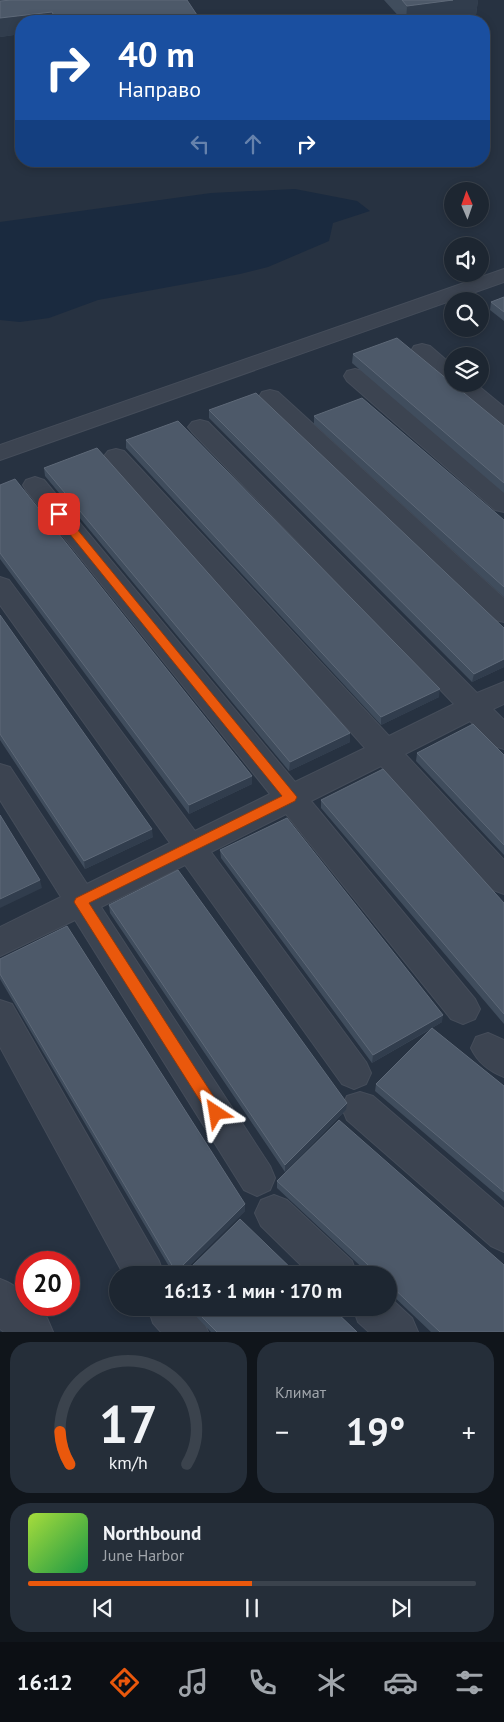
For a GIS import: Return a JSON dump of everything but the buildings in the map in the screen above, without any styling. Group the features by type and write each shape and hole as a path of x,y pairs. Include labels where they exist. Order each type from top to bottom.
{"lane":[{"path":"0,453 504,274"},
{"path":"422,351 444,369"},
{"path":"355,376 504,504"},
{"path":"472,392 504,418"},
{"path":"270,397 504,612"},
{"path":"200,427 504,738"},
{"path":"116,456 504,881"},
{"path":"35,485 463,1009"},
{"path":"0,586 190,848 357,1090 504,1233"},
{"path":"0,942 504,692"},
{"path":"0,775 257,1178"},
{"path":"0,1016 140,1266"},
{"path":"274,1213 329,1266"},
{"path":"0,1298 12,1313 33,1332"},
{"path":"381,1316 398,1332"}],"water":[{"path":"295,189 357,201 370,211 333,223 329,241 268,267 240,274 98,300 49,318 20,322 0,320 0,222 211,193"}],"route":[{"path":"59,514 290,797 81,902 216,1113"}]}
